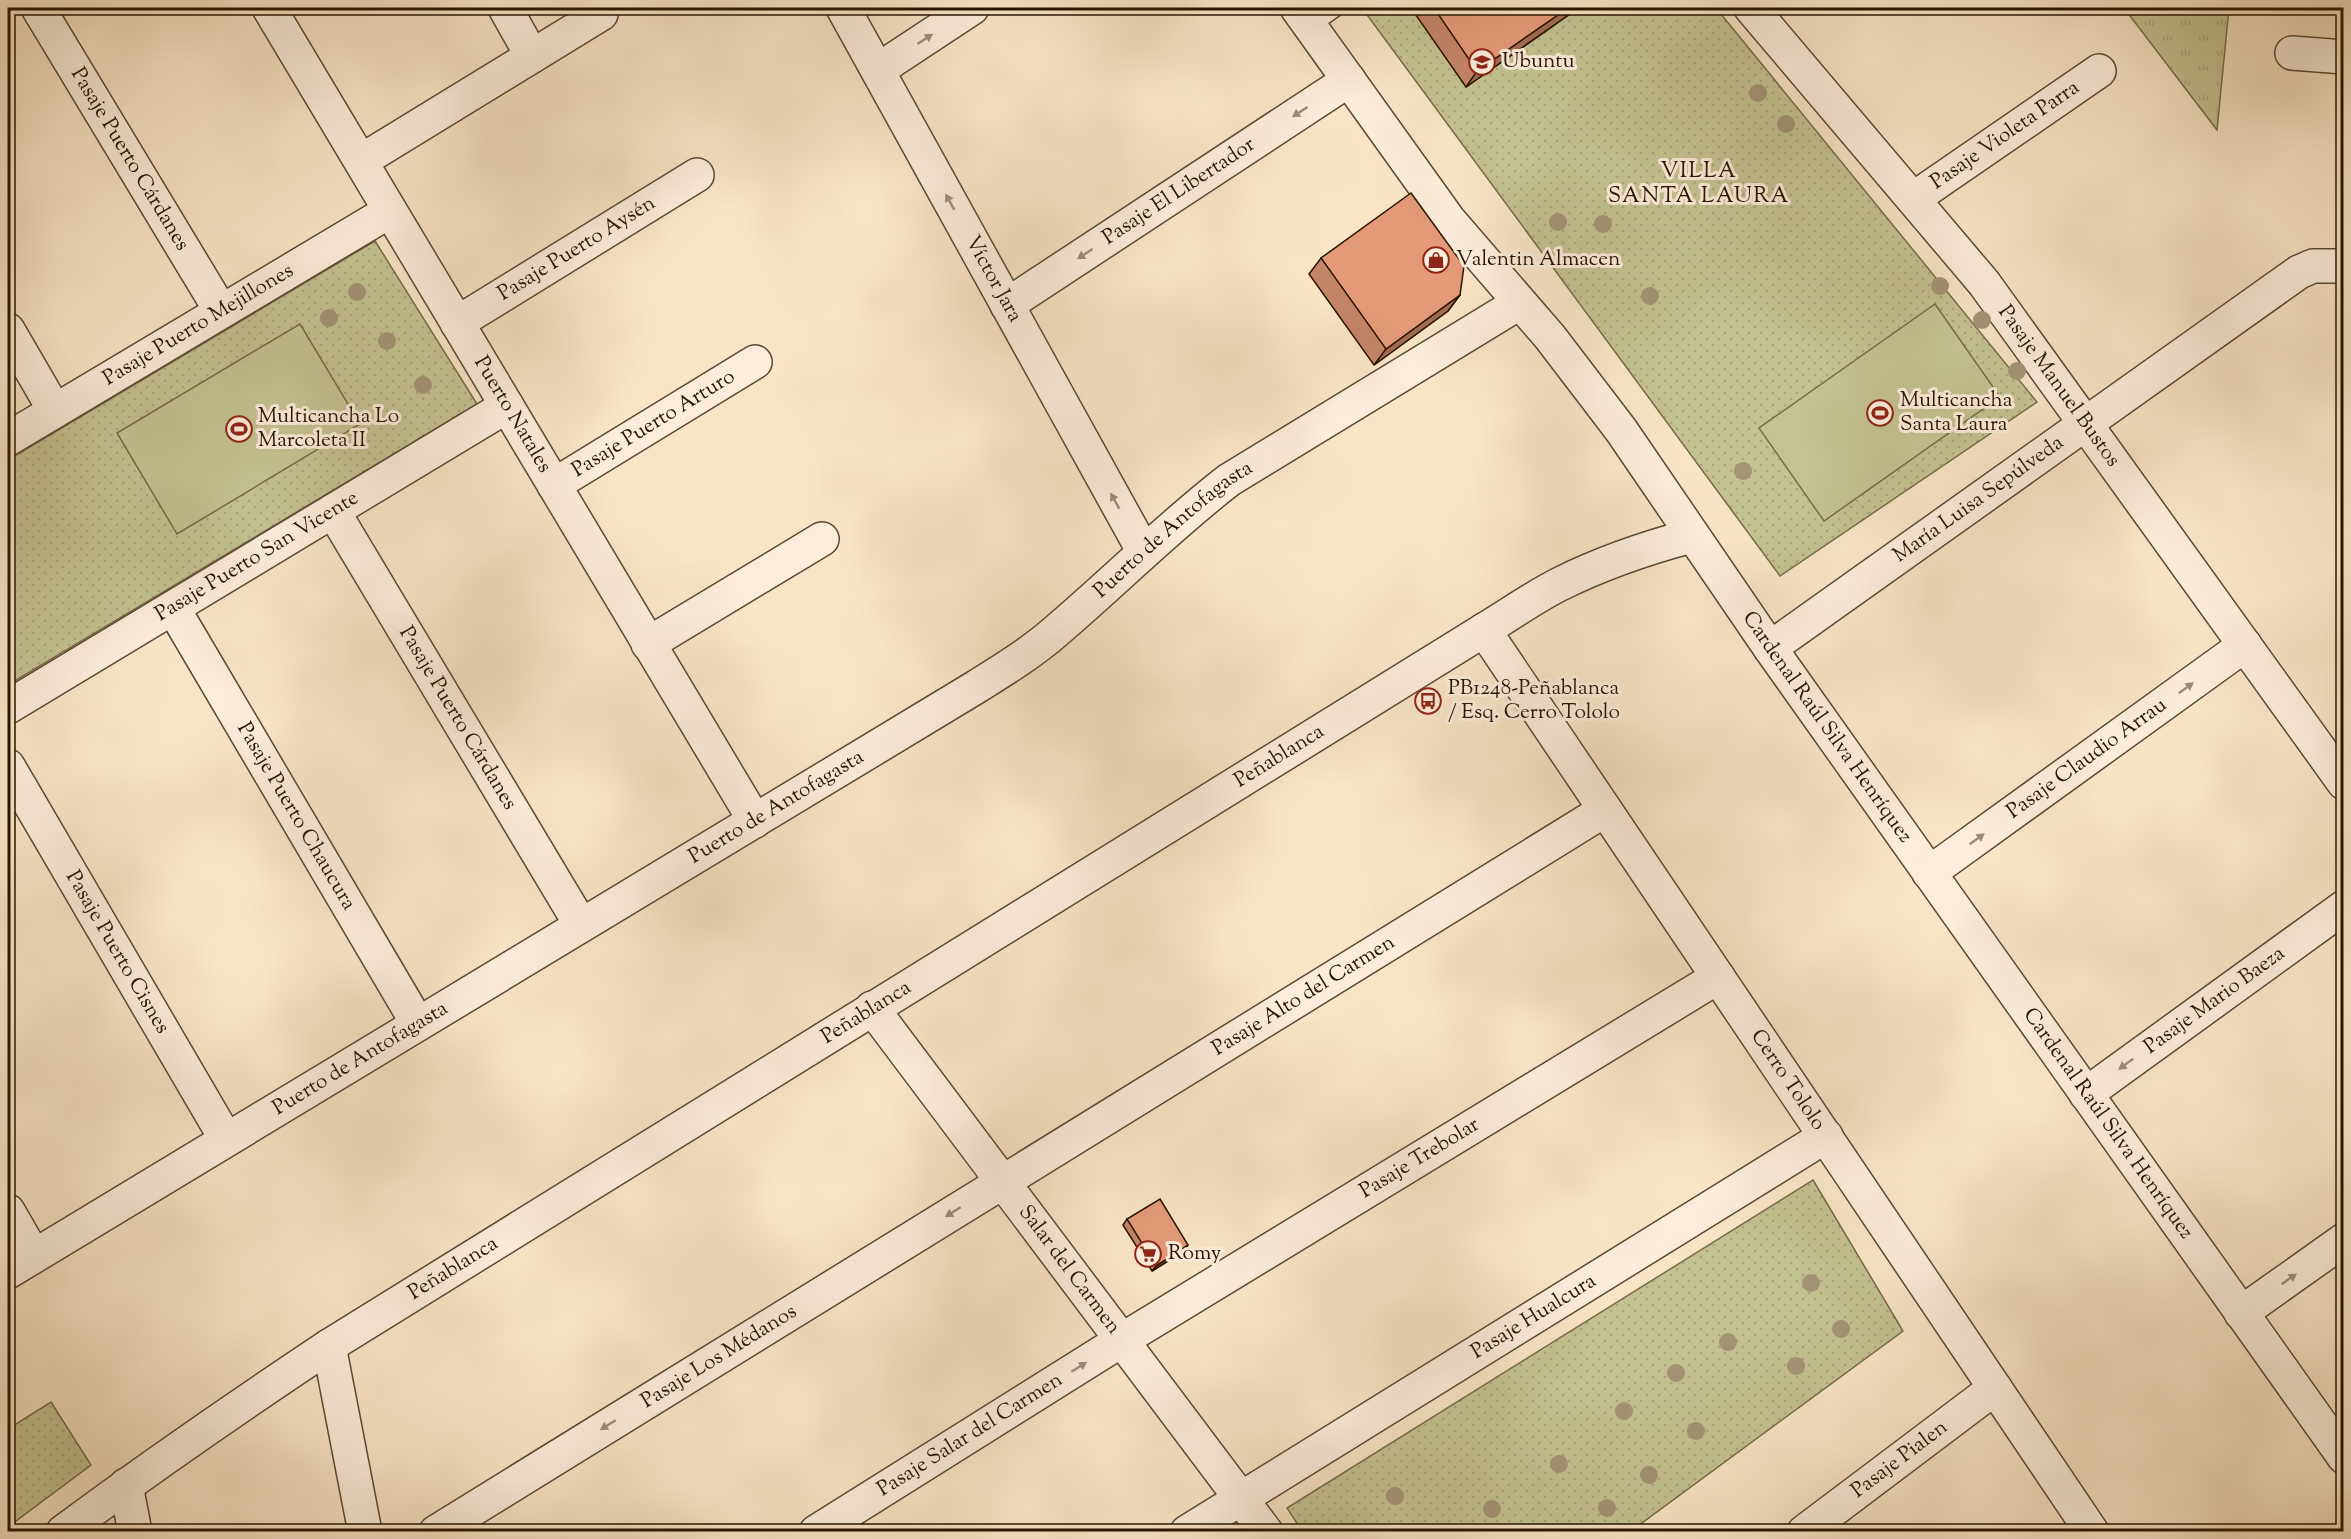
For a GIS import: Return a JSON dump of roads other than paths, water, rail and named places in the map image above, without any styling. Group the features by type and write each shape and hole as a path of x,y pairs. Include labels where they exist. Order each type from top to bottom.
{"street":[{"name":"Pasaje Puerto Cárdanes","path":"38,8 221,311"},
{"name":"Puerto Natales","path":"269,8 755,821"},
{"path":"505,8 532,56"},
{"name":"Víctor Jara","path":"843,8 1144,552"},
{"path":"878,70 972,8"},
{"name":"Pasaje Manuel Bustos","path":"1751,8 1984,283 2343,783"},
{"name":"Cardenal Raúl Silva Henríquez","path":"1314,13 1349,80 1449,220 1579,374 1621,430 1691,536 2343,1457"},
{"path":"361,161 601,14"},
{"path":"2292,53 2343,57"},
{"name":"Pasaje Violeta Parra","path":"1913,199 2099,71"},
{"name":"Pasaje El Libertador","path":"1007,305 1349,80"},
{"name":"Pasaje Puerto Aysén","path":"457,323 697,175"},
{"name":"Pasaje Puerto Mejillones","path":"8,439 390,211"},
{"name":"María Luisa Sepúlveda","path":"1770,648 2087,425 2299,272 2313,266 2343,266"},
{"name":"Puerto de Antofagasta","path":"21,1264 1017,661 1055,632 1196,505 1229,480 1519,303"},
{"path":"8,330 56,411"},
{"name":"Pasaje Puerto Arturo","path":"554,485 755,362"},
{"name":"Pasaje Puerto San Vicente","path":"8,706 507,406"},
{"name":"Pasaje Puerto Cárdanes","path":"333,511 581,925"},
{"name":"Peñablanca","path":"63,1532 126,1485 329,1346 1557,585 1642,549 1691,536"},
{"path":"648,644 822,539"},
{"name":"Pasaje Puerto Chaucura","path":"173,608 418,1024"},
{"name":"Cerro Tololo","path":"1484,630 2092,1532"},
{"name":"Pasaje Claudio Arrau","path":"1929,873 2245,645"},
{"name":"Pasaje Puerto Cisnes","path":"8,766 226,1139"},
{"name":"Pasaje Alto del Carmen","path":"1002,1180 1605,810"},
{"name":"Pasaje Mario Baeza","path":"2086,1094 2343,907"},
{"name":"Pasaje Trebolar","path":"1122,1340 1718,977"},
{"name":"Salar del Carmen","path":"872,1008 1266,1532"},
{"name":"Pasaje Hualcura","path":"1187,1532 1826,1136"},
{"name":"Pasaje Los Médanos","path":"436,1532 1002,1180"},
{"path":"8,1211 21,1264"},
{"path":"2241,1312 2343,1240"},
{"name":"Pasaje Salar del Carmen","path":"816,1532 1122,1340"},
{"path":"329,1346 365,1532"},
{"name":"Pasaje Pialen","path":"1804,1532 1995,1388"},
{"path":"126,1485 135,1532"}],"place":[{"name":"Ubuntu","path":"1482,62"},
{"name":"Valentin Almacen","path":"1436,260"},
{"name":"Multicancha Santa Laura","path":"1880,413"},
{"name":"Multicancha Lo Marcoleta II","path":"239,429"},
{"name":"PB1248-Peñablanca / Esq. Cerro Tololo","path":"1428,701"},
{"name":"Romy","path":"1148,1254"}],"district":[{"name":"VILLA SANTA LAURA","path":"1699,184"}]}
